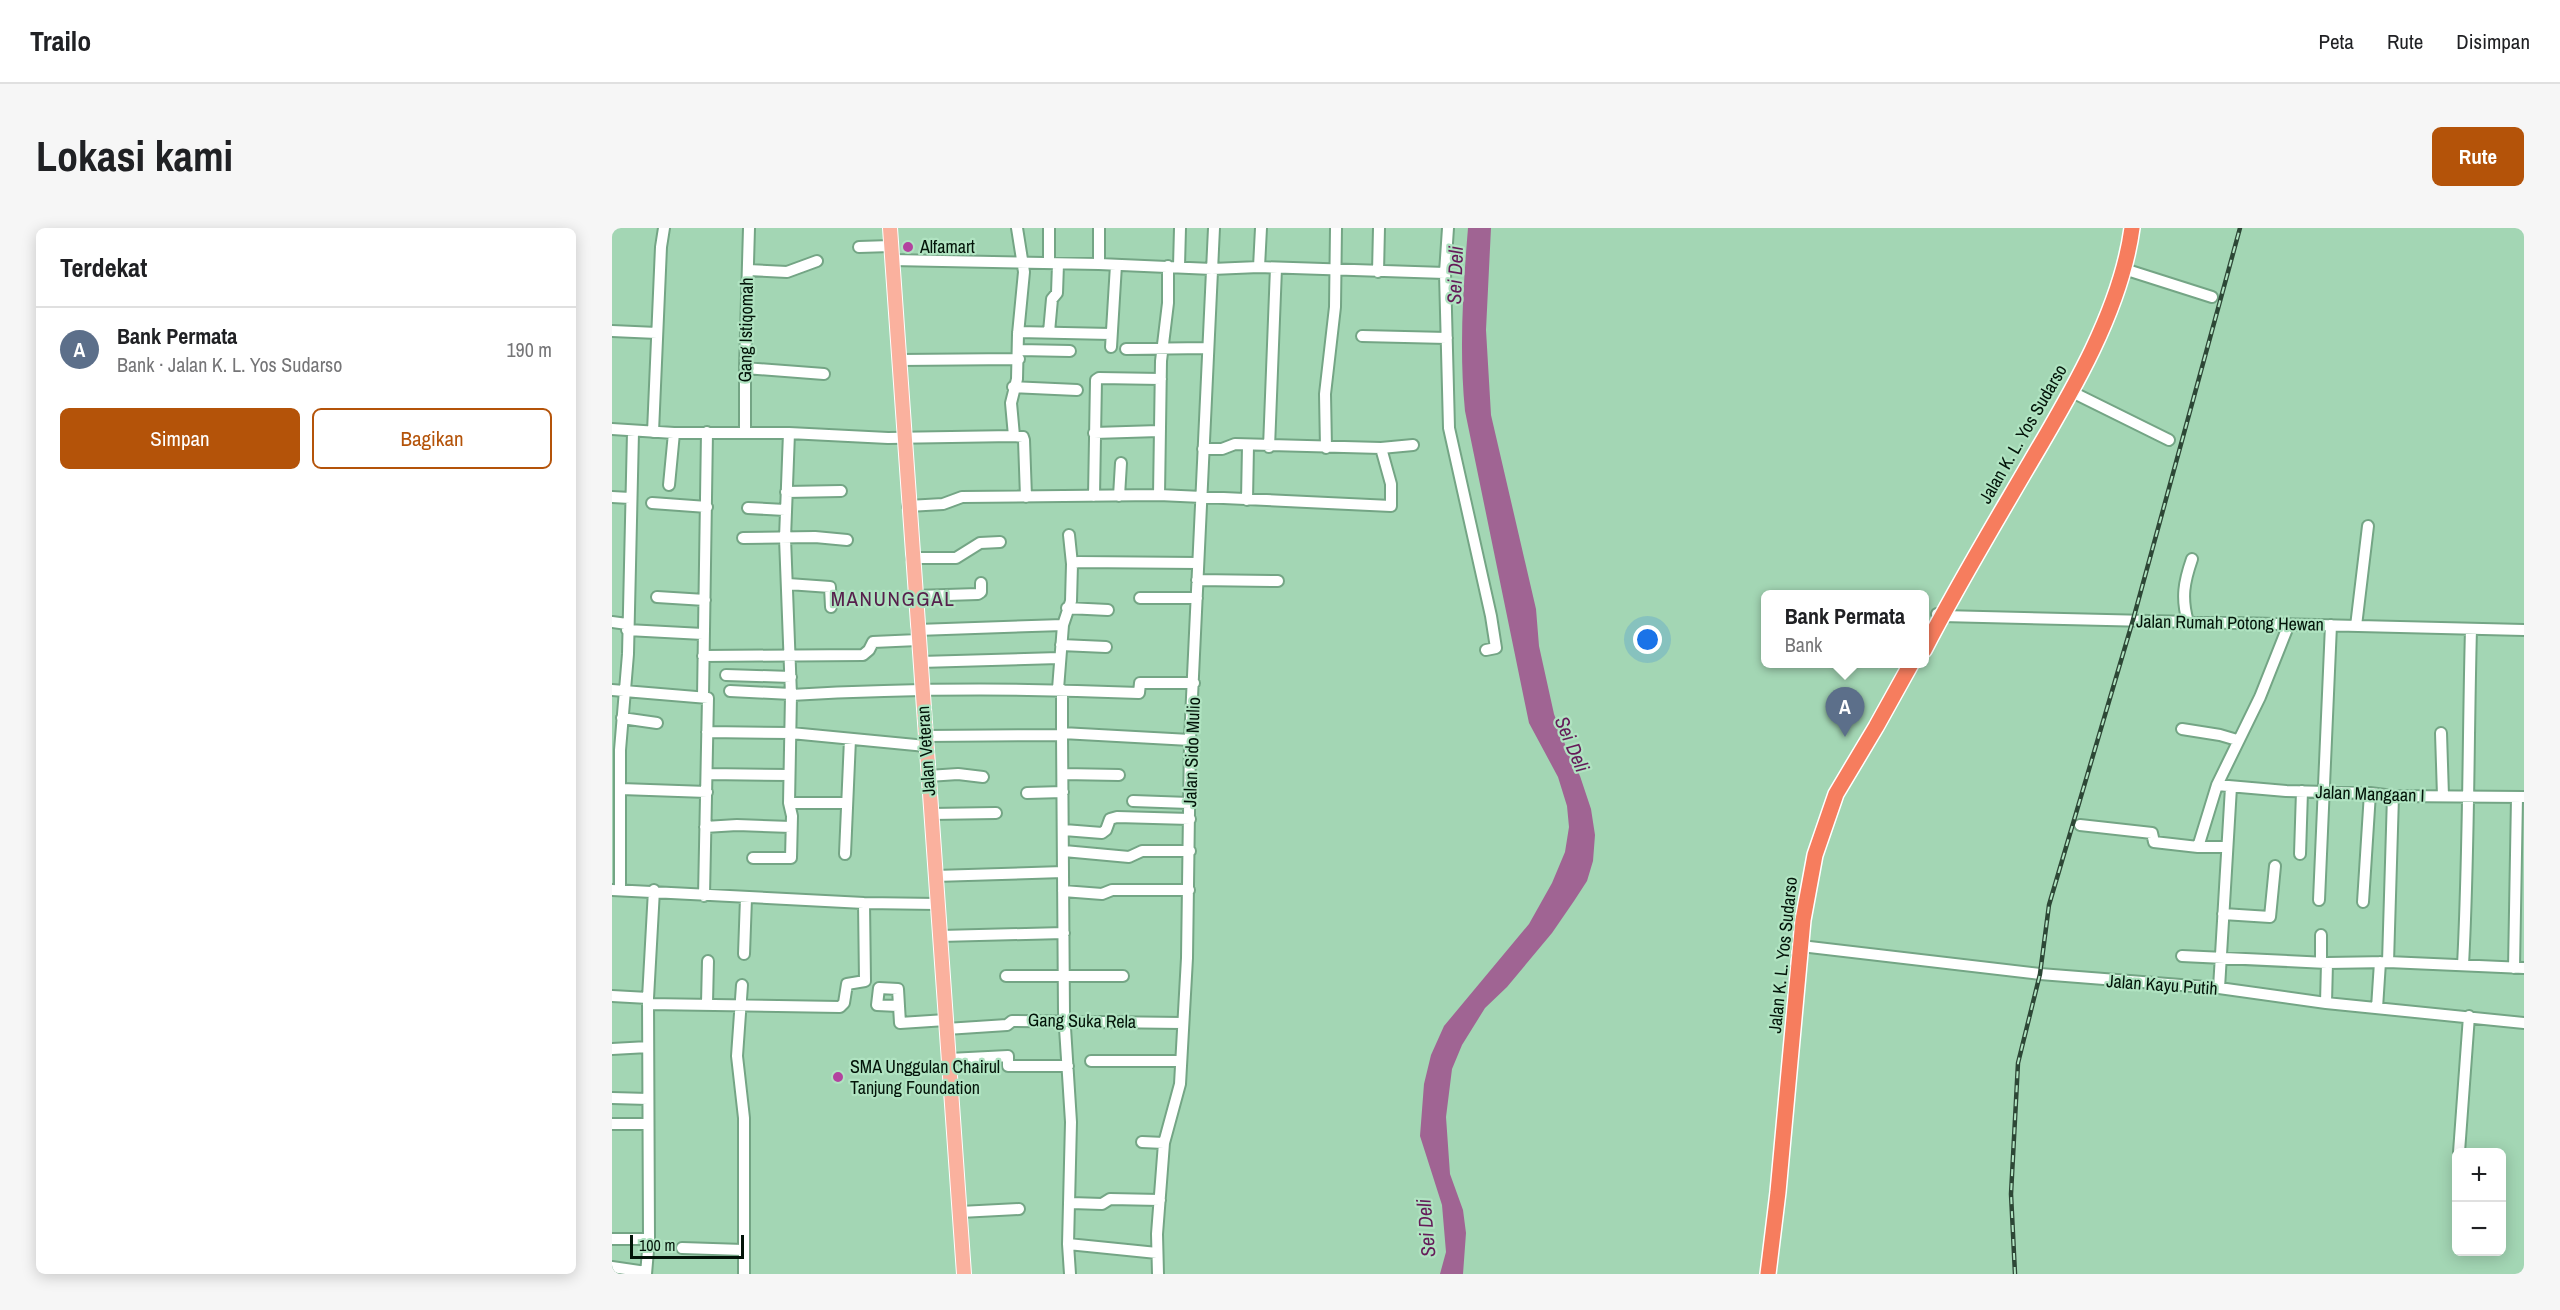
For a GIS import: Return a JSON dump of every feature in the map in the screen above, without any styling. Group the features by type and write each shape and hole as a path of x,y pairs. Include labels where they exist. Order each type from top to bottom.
{"highway":[{"name":"Jalan K. L. Yos Sudarso","path":"1929,638 1939,615 2065,391 2108,297 2118,266 2125,228"},
{"name":"Jalan K. L. Yos Sudarso","path":"1929,629 2072,392 2113,300 2124,269 2132,228"},
{"name":"Jalan K. L. Yos Sudarso","path":"1777,1274 1808,984 1805,946 1806,896 1815,855 1836,794 1908,668"},
{"name":"Jalan K. L. Yos Sudarso","path":"1768,1274 1805,946 1819,874 1831,831 1845,799 1915,668"}],"main road":[{"name":"Jalan Veteran","path":"890,228 964,1274"}],"street":[{"path":"653,432 664,228"},
{"name":"Gang Istiqomah","path":"745,432 749,228"},
{"path":"1014,436 1011,403 1013,387 1017,379 1018,332 1024,272 1017,228"},
{"path":"1049,228 1058,293 1052,299 1049,332"},
{"path":"1099,228 1099,264"},
{"path":"1159,495 1162,349 1180,228"},
{"name":"Jalan Sido Mulio","path":"1158,1274 1157,1253 1164,1143 1180,1084 1189,890 1190,740 1214,228"},
{"path":"1259,267 1260,228"},
{"path":"1326,448 1325,394 1335,307 1336,228"},
{"path":"1378,272 1379,228"},
{"path":"1448,228 1445,273 1449,428 1491,616 1496,648 1486,650"},
{"path":"859,246 892,253 1022,262 1212,269 1259,267 1445,273"},
{"path":"748,270 787,272 817,261"},
{"path":"1111,347 1116,265"},
{"path":"1269,447 1276,268"},
{"path":"2124,269 2212,297"},
{"path":"612,331 657,333"},
{"path":"1018,332 1112,334"},
{"path":"1362,336 1447,338"},
{"path":"1126,350 1208,348"},
{"path":"898,360 1070,351"},
{"path":"745,368 824,374"},
{"path":"1094,496 1096,380 1099,378 1161,379"},
{"path":"1013,387 1077,390"},
{"path":"2072,392 2169,440"},
{"path":"612,429 674,433 745,432 904,437 1023,437 1026,497"},
{"path":"1094,433 1159,431"},
{"path":"633,432 626,692 622,718 616,890 654,890 746,898 937,904"},
{"path":"703,697 707,432"},
{"path":"669,485 674,433"},
{"path":"753,858 791,858 792,816 785,798 789,775 791,734 785,538 789,433"},
{"path":"1203,449 1222,449 1231,444 1326,448 1381,448 1413,445"},
{"path":"1247,500 1248,446"},
{"path":"908,506 943,504 962,497 1159,495 1391,506 1391,484 1381,448"},
{"path":"1119,496 1121,464"},
{"path":"786,492 841,491"},
{"path":"612,497 630,498"},
{"path":"652,503 707,507"},
{"path":"748,508 785,510"},
{"path":"2356,626 2368,526"},
{"path":"1069,534 1072,564 1071,601 1063,625 1059,658 1064,830 1065,1020 1071,1122 1071,1203 1068,1244 1070,1274"},
{"path":"743,538 815,537 847,540"},
{"path":"912,558 956,558 980,543 1000,542"},
{"path":"2188,622 2183,606 2183,585 2192,559"},
{"path":"1072,564 1078,562 1198,563"},
{"path":"1197,580 1278,581"},
{"path":"915,596 978,594 981,592 981,583"},
{"path":"788,584 830,587 831,607"},
{"path":"657,597 705,600"},
{"path":"1140,598 1197,598"},
{"path":"1067,608 1108,610"},
{"name":"Jalan Rumah Potong Hewan","path":"1939,615 2524,630"},
{"path":"612,622 627,627 703,634"},
{"path":"2198,847 2217,785 2260,697 2289,624"},
{"path":"703,656 863,655 874,642 918,635 1063,625"},
{"path":"2319,900 2331,625"},
{"path":"2463,965 2468,860 2467,796 2471,629"},
{"path":"1061,645 1106,647"},
{"path":"920,662 1059,658"},
{"path":"726,675 791,677"},
{"path":"730,691 791,695 922,690 1060,689 1139,693 1140,683 1194,683"},
{"path":"612,690 703,697 708,700 704,896"},
{"path":"622,718 657,723"},
{"path":"2182,729 2237,740"},
{"path":"707,732 926,741 1062,734 1190,740"},
{"path":"2441,733 2443,796"},
{"path":"845,854 850,739"},
{"path":"707,774 789,775"},
{"path":"928,776 958,774 983,777"},
{"path":"1063,774 1119,775"},
{"name":"Jalan Mangaan I","path":"2217,785 2393,796 2521,797"},
{"path":"2219,988 2232,787"},
{"path":"621,789 707,792"},
{"path":"1027,793 1063,792"},
{"path":"2300,854 2302,792"},
{"path":"2363,902 2370,793"},
{"path":"2377,1008 2384,962 2393,796"},
{"path":"2182,956 2324,963 2384,962 2519,968 2521,797"},
{"path":"785,798 847,803"},
{"path":"1133,801 1189,803"},
{"path":"931,814 996,813"},
{"path":"1064,830 1102,833 1106,830 1110,819 1117,817 1190,819"},
{"path":"2080,825 2147,832 2153,835 2154,842 2198,847 2227,847"},
{"path":"705,827 791,827"},
{"path":"1064,851 1129,857 1142,851 1190,851"},
{"path":"2223,914 2270,917 2275,866"},
{"path":"935,876 1063,872"},
{"path":"612,1267 646,1273 649,1239 648,1001 654,890"},
{"path":"1063,891 1102,894 1112,890 1189,890"},
{"path":"744,954 746,898"},
{"path":"612,996 648,1001 840,1007 844,1003 848,984 865,981 864,903"},
{"path":"940,936 1064,933"},
{"path":"2321,935 2326,1003"},
{"name":"Jalan Kayu Putih","path":"1805,946 2040,974 2219,988 2326,1003 2524,1023"},
{"path":"707,1003 708,961"},
{"path":"1006,976 1123,976"},
{"path":"742,985 737,1056 744,1118 744,1274"},
{"name":"Gang Suka Rela","path":"898,1006 900,1023 1006,1024 1012,1021 1065,1020 1183,1023"},
{"path":"2459,1148 2469,1016"},
{"path":"612,1049 648,1047"},
{"path":"949,1059 1008,1056 1008,1066 1068,1066"},
{"path":"1091,1060 1181,1061"},
{"path":"612,1098 648,1099"},
{"path":"612,1124 647,1124"},
{"path":"1142,1142 1164,1143"},
{"path":"1071,1203 1102,1204 1110,1199 1160,1200"},
{"path":"960,1212 1019,1209"},
{"path":"612,1239 649,1239"},
{"path":"1068,1244 1157,1253"},
{"path":"682,1248 743,1250"}],"shaded area":[{"path":"1468,228 1491,228 1486,330 1491,415 1536,609 1539,646 1554,714 1580,776 1591,809 1595,835 1593,861 1587,881 1552,933 1507,987 1485,1008 1462,1045 1452,1069 1446,1117 1450,1174 1463,1210 1466,1233 1463,1274 1440,1274 1446,1252 1442,1205 1420,1136 1424,1084 1431,1055 1444,1026 1529,924 1552,883 1565,852 1569,827 1567,806 1558,777 1529,723 1465,411 1462,342"}],"railway":[{"path":"2015,1274 2011,1194 2018,1063 2040,974 2049,905 2133,620 2240,228"}],"place":[{"name":"Alfamart","path":"908,247"},
{"name":"Bank Permata","path":"1845,737"},
{"name":"SMA Unggulan Chairul Tanjung Foundation","path":"838,1077"}],"district":[{"name":"MANUNGGAL","path":"893,599"}],"water label":[{"name":"Sei Deli","path":"1455,275"},
{"name":"Sei Deli","path":"1572,744"},
{"name":"Sei Deli","path":"1426,1228"}]}
